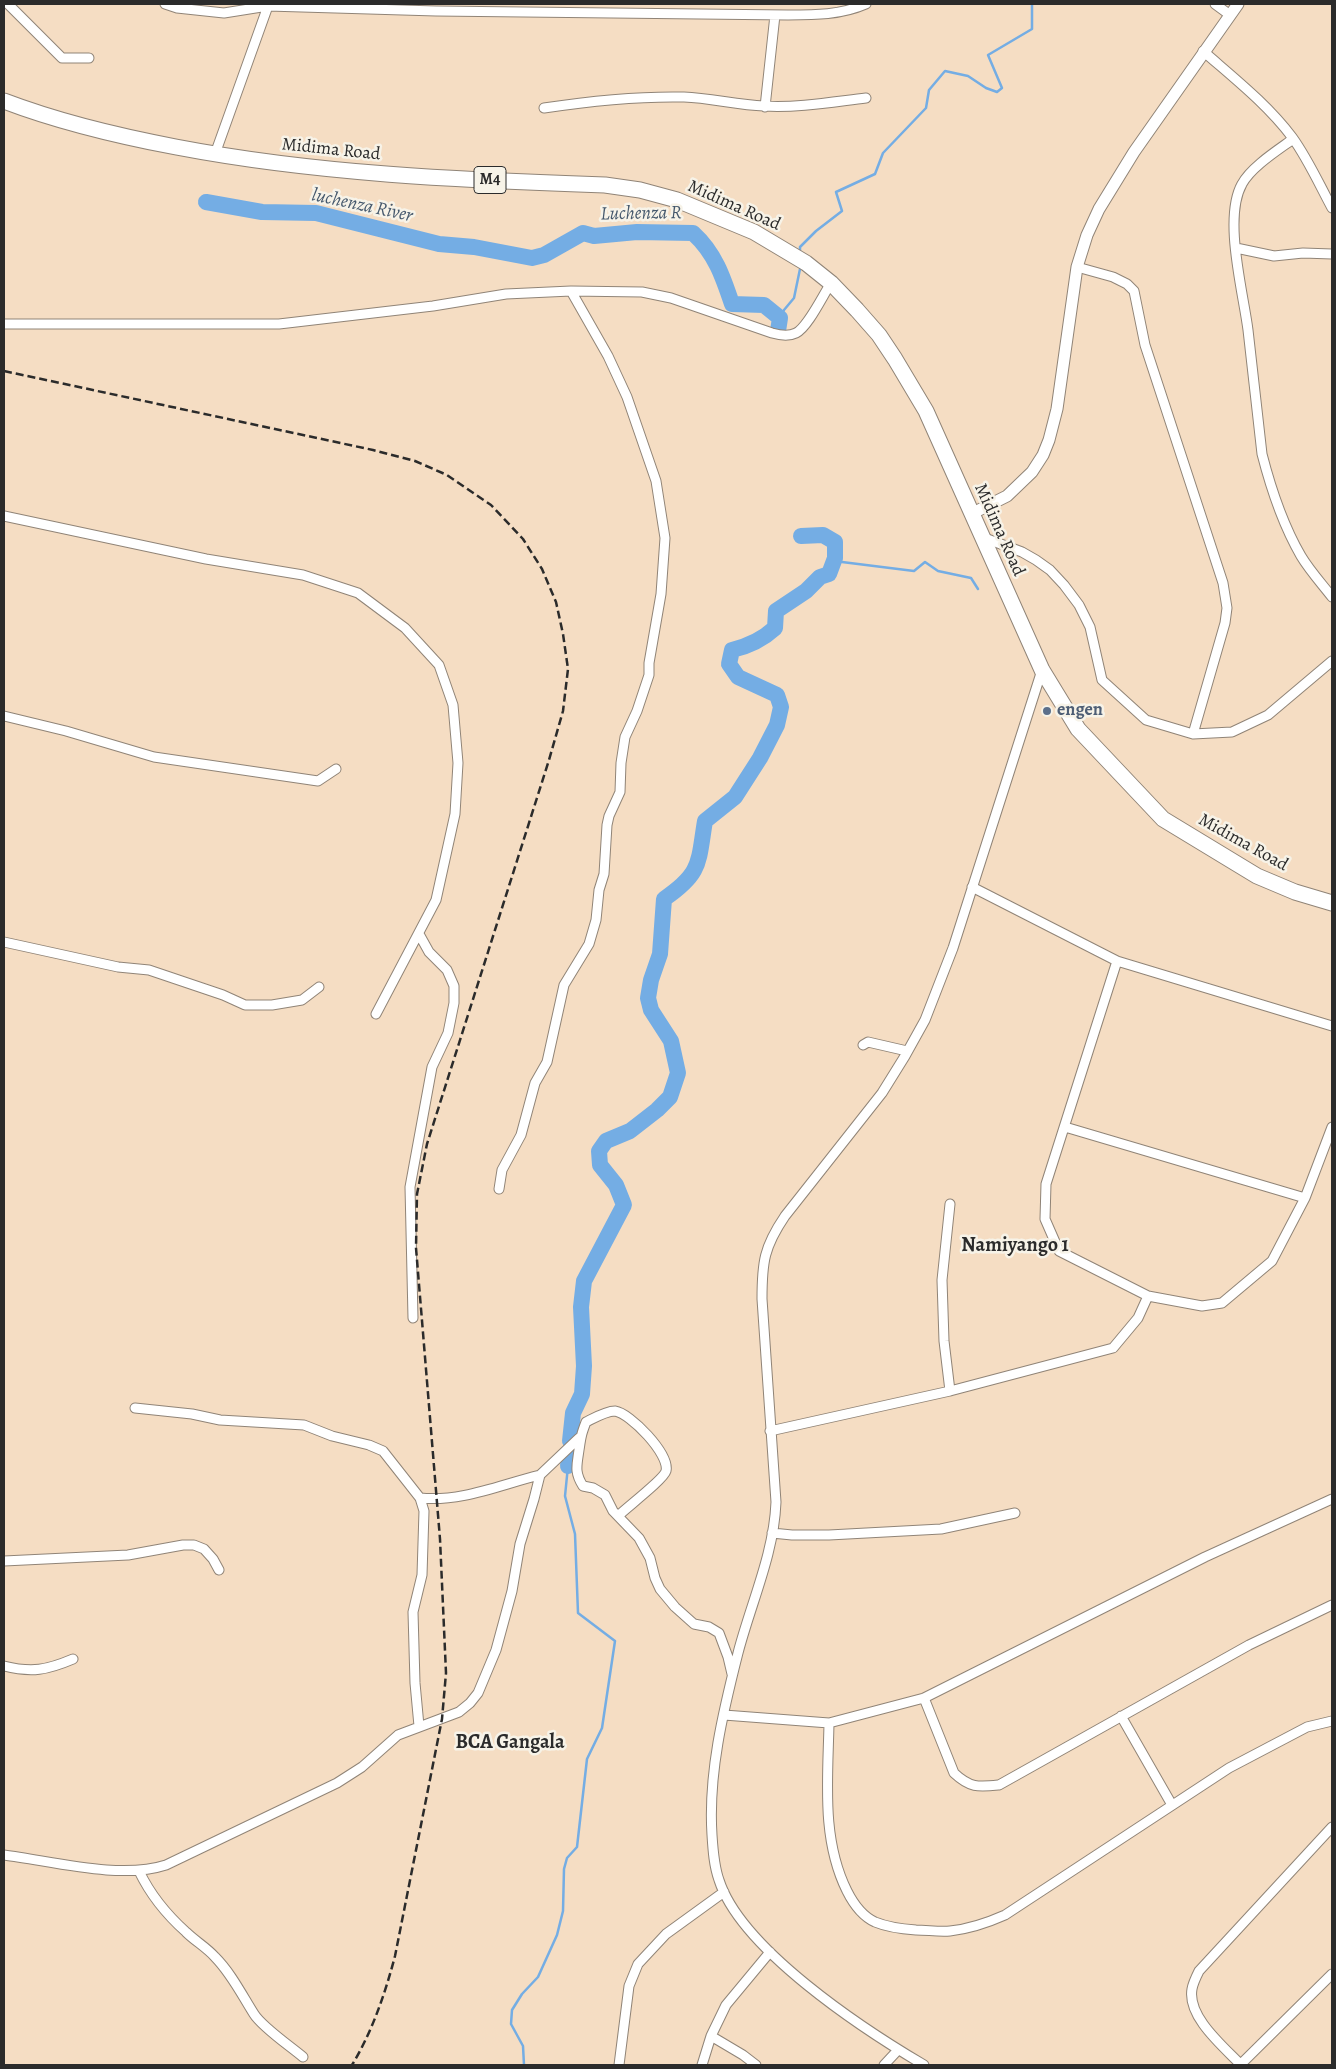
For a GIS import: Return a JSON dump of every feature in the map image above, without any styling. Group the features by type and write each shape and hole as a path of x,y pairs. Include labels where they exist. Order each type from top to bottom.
{"main road":[{"name":"Midima Road","path":"4,101 75,124 141,140 214,154 347,172 606,185 640,190 686,203 754,232 806,263 831,283 863,316 895,359 926,411 1042,670 1078,729 1163,819 1257,876 1295,892 1332,903"}],"street":[{"path":"8,4 62,58 89,58"},
{"path":"165,4 177,8 224,13 268,6 436,7 775,15 819,15 843,11 866,4"},
{"path":"1214,4 1230,15"},
{"path":"971,514 1007,496 1032,472 1043,455 1050,440 1057,410 1077,267 1087,235 1099,209 1134,152 1238,4"},
{"path":"214,154 268,6"},
{"path":"765,106 775,15"},
{"path":"1204,51 1262,102 1293,139 1332,208"},
{"path":"544,108 618,99 674,97 765,106 790,106 866,98"},
{"path":"1293,139 1242,182 1234,210 1236,248 1259,432 1266,471 1295,545 1302,558 1332,597"},
{"path":"1236,248 1274,256 1303,253 1332,254"},
{"path":"1077,267 1113,277 1127,284 1134,291 1145,345 1223,583 1227,608 1225,623 1193,734"},
{"path":"4,324 279,324 433,306 506,294 571,291 642,292 671,298 785,336 795,333 803,326 831,283"},
{"path":"499,1189 502,1170 521,1135 535,1083 547,1062 564,985 589,944 596,920 599,890 604,874 607,825 620,792 621,763 625,737 637,711 649,675 649,662 662,594 665,538 656,481 627,397 608,356 571,291"},
{"path":"4,516 206,559 303,575 358,593 404,628 439,666 454,705 458,763 455,814 436,900 376,1014"},
{"path":"982,537 1022,552 1050,570 1069,591 1090,628 1102,680 1146,720 1193,734 1232,732 1268,715 1332,661"},
{"path":"924,2065 898,2050 809,1986 770,1952 747,1927 724,1892 715,1866 712,1805 714,1770 732,1676 769,1549 776,1502 762,1292 763,1262 766,1247 784,1216 882,1093 925,1020 940,985 1042,670"},
{"path":"4,716 66,731 154,757 318,780 336,769"},
{"path":"972,887 1117,961 1332,1026"},
{"path":"413,1318 410,1187 432,1067 448,1033 454,1003 454,986 447,970 429,952 419,934"},
{"path":"4,942 118,967 149,970 222,995 245,1005 272,1005 302,1000 319,987"},
{"path":"1117,961 1046,1184 1045,1219 1059,1251 1148,1296 1202,1306 1222,1303 1272,1261 1305,1198 1332,1127"},
{"path":"863,1045 868,1042 908,1051"},
{"path":"1065,1127 1305,1198"},
{"path":"950,1204 942,1280 944,1341 950,1391"},
{"path":"770,1431 950,1391 1113,1348 1138,1318 1148,1296"},
{"path":"135,1408 192,1414 220,1420 304,1425 332,1436 369,1445 383,1451 420,1498 424,1511 422,1574 413,1612 415,1683 419,1726"},
{"path":"420,1498 456,1498 540,1475 579,1438 586,1422 615,1411 626,1416 661,1451 666,1471 662,1478 618,1516"},
{"path":"579,1438 580,1449 576,1464 577,1476 583,1486 593,1488 605,1495 613,1511 646,1548 660,1589 675,1607 694,1624 709,1627 719,1634 728,1657 732,1676"},
{"path":"4,1855 100,1869 140,1871 166,1865 338,1783 362,1766 398,1735 459,1712 478,1693 486,1678 496,1650 512,1591 520,1544 540,1475"},
{"path":"724,1715 829,1723 924,1698 1205,1557 1332,1499"},
{"path":"772,1533 792,1536 942,1529 1015,1513"},
{"path":"4,1561 128,1555 183,1545 194,1545 204,1550 214,1559 219,1570"},
{"path":"924,1698 954,1773 963,1782 975,1787 999,1785 1249,1645 1332,1605"},
{"path":"4,1666 24,1671 47,1670 73,1659"},
{"path":"1120,1716 1172,1805"},
{"path":"829,1723 828,1814 834,1858 845,1888 853,1902 862,1913 874,1921 902,1929 950,1931 982,1924 1005,1915 1230,1768 1307,1727 1332,1721"},
{"path":"1332,1827 1199,1971 1192,1990 1193,2005 1199,2019 1240,2065 1332,1974"},
{"path":"140,1871 149,1891 165,1910 185,1932 217,1958 250,2004 255,2016 303,2057"},
{"path":"619,2065 629,1986 638,1964 648,1951 666,1934 724,1892"},
{"path":"702,2065 711,2036 726,2005 770,1952"},
{"path":"711,2036 744,2055 756,2065"},
{"path":"884,2065 898,2050"}],"waterway":[{"path":"800,251 800,247 816,231 842,211 836,192 875,174 883,153 926,108 929,90 945,71 968,76 986,88 997,92 1002,88 988,55 1032,29 1032,4"},
{"name":"Luchenza R","path":"206,202 262,212 316,213 439,244 474,247 532,258 544,255 583,233 594,236 637,232 693,233 713,257 722,275 732,304 764,305 780,318 778,331"},
{"path":"780,318 794,298 800,269"},
{"path":"570,1441 573,1413 582,1394 584,1366 581,1307 584,1281 624,1205 616,1185 600,1165 599,1151 606,1141 630,1131 657,1110 670,1097 678,1073 671,1041 651,1010 648,998 651,980 660,954 664,899 692,874 699,857 705,821 735,797 760,758 777,725 781,707 777,695 738,677 729,664 732,650 744,647 765,636 775,628 776,611 806,591 820,577 829,574 835,558 835,542 823,535 801,536"},
{"path":"834,561 914,571 925,562 938,571 971,578 978,589"},
{"path":"568,1466 570,1450"},
{"path":"524,2065 523,2046 511,2024 512,2010 522,1994 538,1977 557,1935 563,1911 564,1869 567,1858 577,1847 587,1759 602,1728 615,1641 578,1613 575,1534 565,1496 568,1466"}],"railway":[{"path":"4,371 373,450 415,461 447,475 491,505 523,539 542,569 556,602 563,634 568,669 563,711 427,1144 417,1194 416,1248 440,1539 446,1673 442,1719 395,1956 377,2012 366,2039 352,2065"}],"place":[{"name":"engen","path":"1047,711"}],"district":[{"name":"Namiyango 1","path":"1015,1246"},
{"name":"BCA Gangala","path":"510,1743"}],"water label":[{"name":"luchenza River","path":"362,206"}]}
